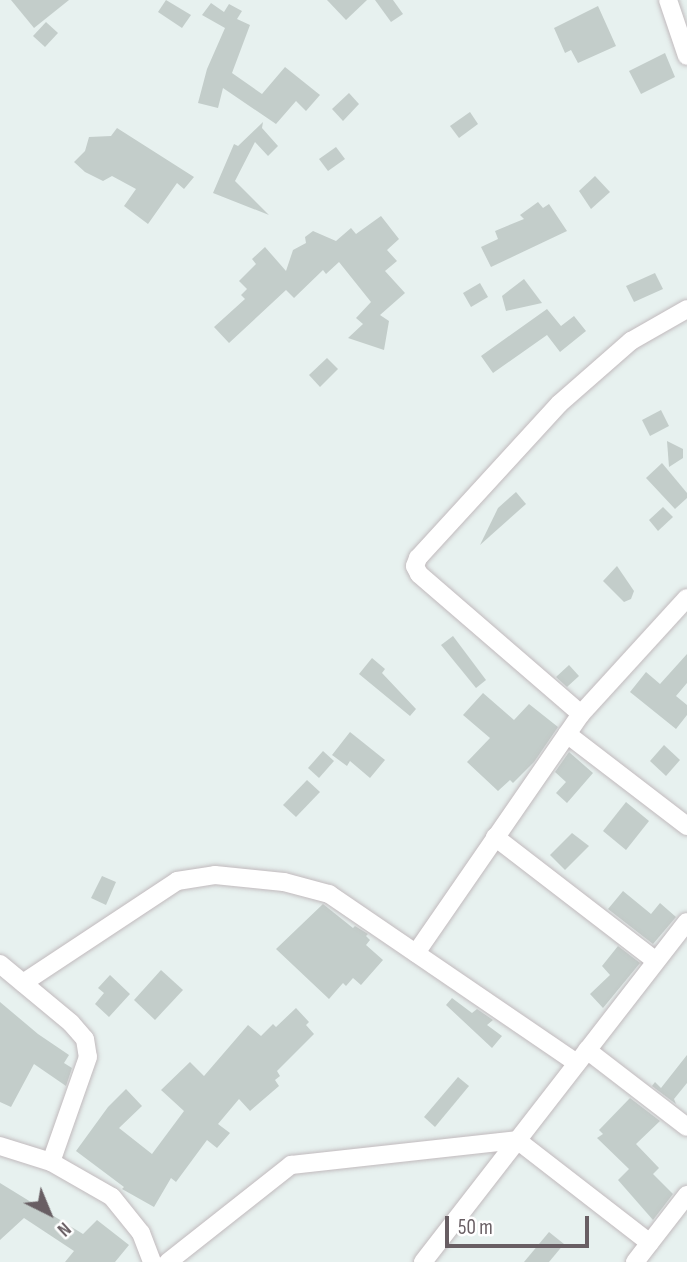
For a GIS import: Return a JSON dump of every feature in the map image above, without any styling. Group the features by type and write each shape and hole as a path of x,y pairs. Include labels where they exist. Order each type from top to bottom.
{"street":[{"path":"668,0 687,56"},
{"path":"581,714 419,573 415,566 418,558 559,404 631,341 687,309"},
{"path":"416,953 581,714 685,602"},
{"path":"567,734 687,826"},
{"path":"495,837 656,961"},
{"path":"23,983 177,881 215,875 284,883 329,894 687,1128"},
{"path":"423,1262 687,922"},
{"path":"2,970 23,983 71,1023 85,1039 88,1057 51,1162"},
{"path":"168,1262 291,1165 517,1140 650,1243"},
{"path":"0,1146 51,1162 112,1196 141,1233 152,1262"},
{"path":"635,1262 687,1195"}],"building":[{"path":"11,0 69,0 34,28"},
{"path":"166,0 191,15 182,28 158,12"},
{"path":"327,0 367,0 346,20"},
{"path":"375,0 393,0 403,14 391,22"},
{"path":"211,3 224,12 229,4 242,11 237,19 250,25 232,73 262,94 285,67 320,95 306,111 296,101 276,124 223,88 218,108 198,103 207,69 225,28 202,15"},
{"path":"598,6 616,46 578,63 571,50 565,53 554,28"},
{"path":"46,22 58,33 45,47 33,36"},
{"path":"665,53 675,77 641,94 629,71"},
{"path":"349,93 359,104 343,121 332,109"},
{"path":"470,112 478,124 459,138 450,126"},
{"path":"263,122 262,128 278,146 268,156 255,142 235,181 269,215 213,193 234,144 238,146"},
{"path":"117,128 194,177 184,189 177,183 148,224 124,206 136,189 112,176 103,181 85,172 74,162 85,151 89,137 111,136"},
{"path":"336,147 345,159 328,171 319,159"},
{"path":"595,176 610,192 591,209 579,191"},
{"path":"538,202 543,208 549,204 567,231 491,267 481,247 498,239 495,231 524,219 520,215"},
{"path":"381,216 399,239 387,250 397,261 385,271 405,293 380,315 389,321 384,350 348,338 363,324 356,318 371,302 339,262 326,274 323,270 294,298 286,290 229,343 214,327 245,299 241,295 247,289 239,281 256,264 252,259 265,247 286,271 293,250 306,243 305,237 313,231 336,241 351,228 356,234"},
{"path":"655,273 663,289 634,302 626,286"},
{"path":"524,279 542,303 506,311 502,296"},
{"path":"480,283 488,297 471,307 463,293"},
{"path":"547,309 561,326 574,316 586,331 560,352 547,335 493,373 481,356"},
{"path":"327,358 338,369 320,387 309,375"},
{"path":"661,410 669,426 650,436 642,420"},
{"path":"667,441 683,449 683,458 669,467"},
{"path":"662,463 687,493 687,498 675,509 646,478"},
{"path":"516,492 526,504 480,545 498,508"},
{"path":"663,507 673,517 658,531 649,520"},
{"path":"617,566 634,591 631,599 624,602 603,581"},
{"path":"453,636 486,680 476,688 441,645"},
{"path":"687,654 687,683 676,696 687,705 687,715 676,729 630,692 646,672 660,684"},
{"path":"372,658 385,669 382,673 416,709 410,716 359,674"},
{"path":"569,665 579,676 567,687 556,677"},
{"path":"483,693 514,720 529,704 558,727 534,762 513,783 510,780 498,791 467,762 490,738 463,715"},
{"path":"350,732 385,760 370,778 350,761 347,766 332,755"},
{"path":"664,745 680,760 666,776 650,761"},
{"path":"323,751 334,761 319,778 308,768"},
{"path":"569,752 593,773 567,803 556,793 566,782 555,772"},
{"path":"307,780 320,792 296,817 283,805"},
{"path":"626,802 649,821 626,850 603,831"},
{"path":"572,833 589,846 565,870 550,855"},
{"path":"102,876 116,882 106,905 91,898"},
{"path":"623,891 651,914 660,903 676,917 653,944 608,909"},
{"path":"323,904 353,928 355,926 368,934 366,936 370,940 366,945 383,960 361,985 353,978 346,986 343,983 329,999 276,949"},
{"path":"618,946 640,963 603,1008 590,994 610,975 602,966"},
{"path":"161,970 183,990 155,1020 134,1000"},
{"path":"110,975 130,994 109,1017 95,1004 104,993 98,988"},
{"path":"452,998 472,1013 477,1009 493,1020 487,1025 502,1036 492,1048 446,1005"},
{"path":"0,1002 38,1034 69,1055 64,1063 72,1068 66,1086 34,1064 11,1107 0,1102"},
{"path":"296,1008 309,1022 306,1025 314,1034 277,1071 280,1076 275,1080 279,1086 250,1111 239,1099 218,1124 230,1133 217,1148 207,1140 176,1182 171,1178 154,1207 122,1189 124,1187 76,1151 108,1107 126,1089 142,1106 119,1128 152,1154 184,1111 161,1090 190,1062 204,1076 248,1025 261,1036 273,1024 276,1027"},
{"path":"687,1055 687,1083 674,1099 676,1104 652,1086 655,1082 661,1088"},
{"path":"458,1077 469,1086 435,1127 424,1117"},
{"path":"630,1098 660,1121 636,1144 659,1168 653,1174 673,1194 653,1220 618,1180 629,1169 597,1138 603,1134 599,1130"},
{"path":"0,1183 83,1234 97,1220 129,1245 115,1262 65,1262 74,1251 24,1218 0,1240"},
{"path":"549,1232 564,1244 549,1262 524,1262"}]}
